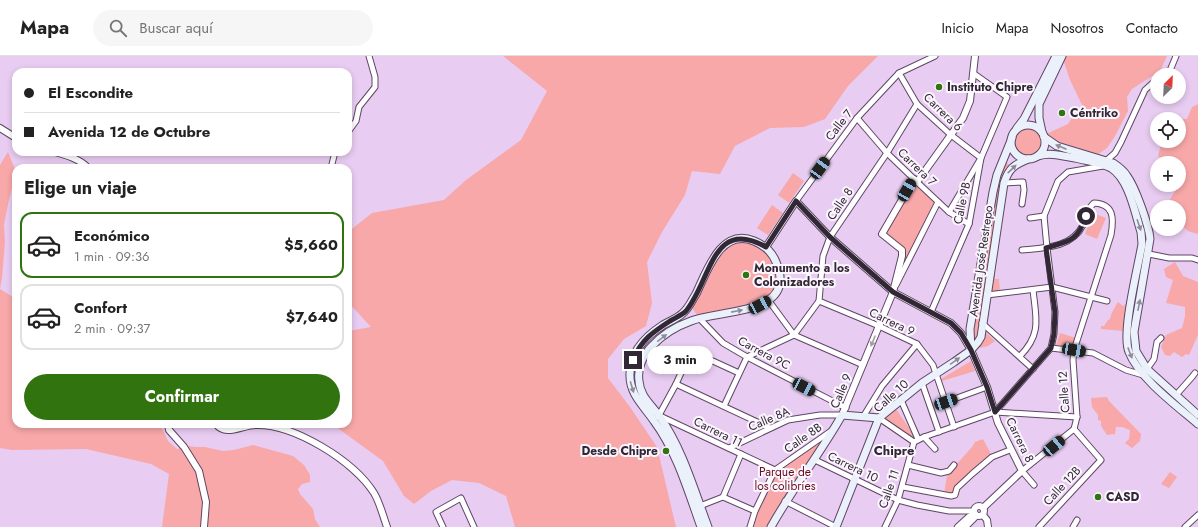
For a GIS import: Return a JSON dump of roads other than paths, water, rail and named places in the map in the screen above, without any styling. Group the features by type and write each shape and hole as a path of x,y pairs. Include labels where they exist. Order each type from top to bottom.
{"main road":[{"path":"1056,56 1024,119 1012,138 1012,148 1023,158 1028,159 1043,154 1060,155 1105,163 1116,172 1123,181 1141,232 1142,244 1126,334 1128,351 1133,362 1176,395 1198,415"},
{"path":"1038,156 1044,147 1043,134 1038,118 1039,104 1062,56"},
{"path":"1016,130 1020,127 1029,125 1034,126 1061,148 1120,168 1131,182 1150,232 1148,254 1134,332 1136,351 1145,372 1198,424"},
{"name":"Avenida José Restrepo","path":"971,350 970,329 993,192 997,176 1012,138"},
{"name":"Avenida José Restrepo","path":"971,350 981,337 1004,183 1009,170 1013,166 1028,159"},
{"path":"701,527 667,439 657,418 641,392 639,368 648,351 658,340 670,332 699,318 754,307 769,301 775,296 780,278 776,261 766,247 758,242 746,238 739,238 727,242 719,251 690,305 684,313 644,339 639,346 631,367 630,378 633,392 638,402 657,418 672,436 708,527"},
{"name":"Calle 10","path":"836,527 879,418 922,383 971,350"},
{"path":"842,416 879,418"},
{"name":"Calle 9","path":"771,527 785,501 815,460 842,416"}],"street":[{"path":"352,126 356,121 359,107 375,87 375,77 369,56"},
{"name":"Calle 7","path":"766,247 796,201 857,118 899,73 935,56"},
{"path":"916,180 952,136 963,118 970,101 975,56"},
{"path":"1171,68 1176,56"},
{"name":"Carrera 6","path":"899,73 917,104 952,136 981,158"},
{"name":"Calle 9B","path":"931,312 970,224 981,158 1007,97 973,73"},
{"path":"995,412 1051,348 1054,334 1055,312 1046,248 1044,216 1058,181 1068,172 1105,163 1115,153 1145,90 1150,85"},
{"name":"Calle 8","path":"819,301 823,256 830,237 887,153 917,104"},
{"name":"Carrera 7","path":"857,118 887,153 938,202 949,212 970,224"},
{"path":"0,128 12,136"},
{"path":"69,156 84,164"},
{"path":"949,212 981,158"},
{"name":"Calle 9","path":"842,416 893,292 902,256 902,250 882,234 916,180"},
{"path":"1004,183 1023,182 1024,190 1022,204"},
{"name":"Carrera 8","path":"796,201 830,237 893,292 951,323 961,333 971,350 987,387 1010,450 1022,471 1034,485"},
{"path":"893,292 938,202"},
{"name":"Calle 12","path":"965,527 1022,471 1074,429 1078,417 1073,360 1074,350 1111,235 1114,223 1113,215 1110,210 1102,204 1094,204 1088,208 1083,224 1078,234 1074,238 1067,242 1046,248"},
{"path":"1030,218 1044,216"},
{"path":"1022,250 1046,248"},
{"path":"1148,254 1169,258 1192,258 1198,260"},
{"path":"987,296 1052,287 1107,301"},
{"path":"1020,356 1029,347 1035,334 1036,324 1033,290"},
{"path":"769,301 794,335 863,366"},
{"path":"724,406 747,358 794,335 819,301"},
{"name":"Carrera 9","path":"819,301 879,326 917,344 926,355 936,374 954,427"},
{"name":"Carrera 9C","path":"699,318 723,343 747,358 846,408"},
{"path":"982,323 1033,369"},
{"path":"1051,348 1093,353 1126,370 1145,372 1154,359 1157,342 1161,338"},
{"path":"863,417 882,386 917,344"},
{"path":"657,418 676,384 690,351 739,373"},
{"path":"1176,395 1195,373"},
{"path":"922,383 939,432"},
{"path":"676,384 770,428"},
{"path":"946,402 987,387"},
{"path":"902,400 916,441"},
{"path":"916,441 995,412 1078,417"},
{"name":"Calle 8A","path":"729,448 788,420 820,415 842,416"},
{"name":"Carrera 11","path":"657,418 729,448 775,470"},
{"path":"879,418 916,441"},
{"path":"169,428 184,447 199,471 206,502 204,527"},
{"path":"220,428 227,431 241,428"},
{"path":"279,428 313,442 346,462 374,493 387,527"},
{"name":"Calle 8B","path":"750,527 755,512 775,470 803,449 834,429"},
{"name":"Calle 12B","path":"1039,527 1101,460 1074,429"},
{"path":"924,437 935,449"},
{"name":"Calle 11","path":"885,527 898,500 916,441"},
{"path":"903,486 951,496 955,495 957,488 992,457 1010,450"},
{"path":"724,497 741,454"},
{"name":"Carrera 10","path":"815,460 898,500 949,511 978,513"},
{"path":"908,465 942,473 949,471 954,465"},
{"path":"700,506 724,497 755,512"},
{"path":"442,527 436,512 460,498 474,527"},
{"path":"785,501 836,527"},
{"path":"978,513 987,520 988,527"},
{"name":"Calle 12","path":"958,527 969,517 978,513"},
{"path":"1185,527 1198,515"},
{"path":"1073,527 1077,520"}],"place":[{"name":"Instituto Chipre","path":"939,87"},
{"name":"Céntriko","path":"1062,113"},
{"name":"Monumento a los Colonizadores","path":"746,275"},
{"name":"Desde Chipre","path":"666,451"},
{"name":"CASD","path":"1098,497"}],"district":[{"name":"Chipre","path":"894,450"}],"park label":[{"name":"Parque de los colibríes","path":"785,479"}]}
